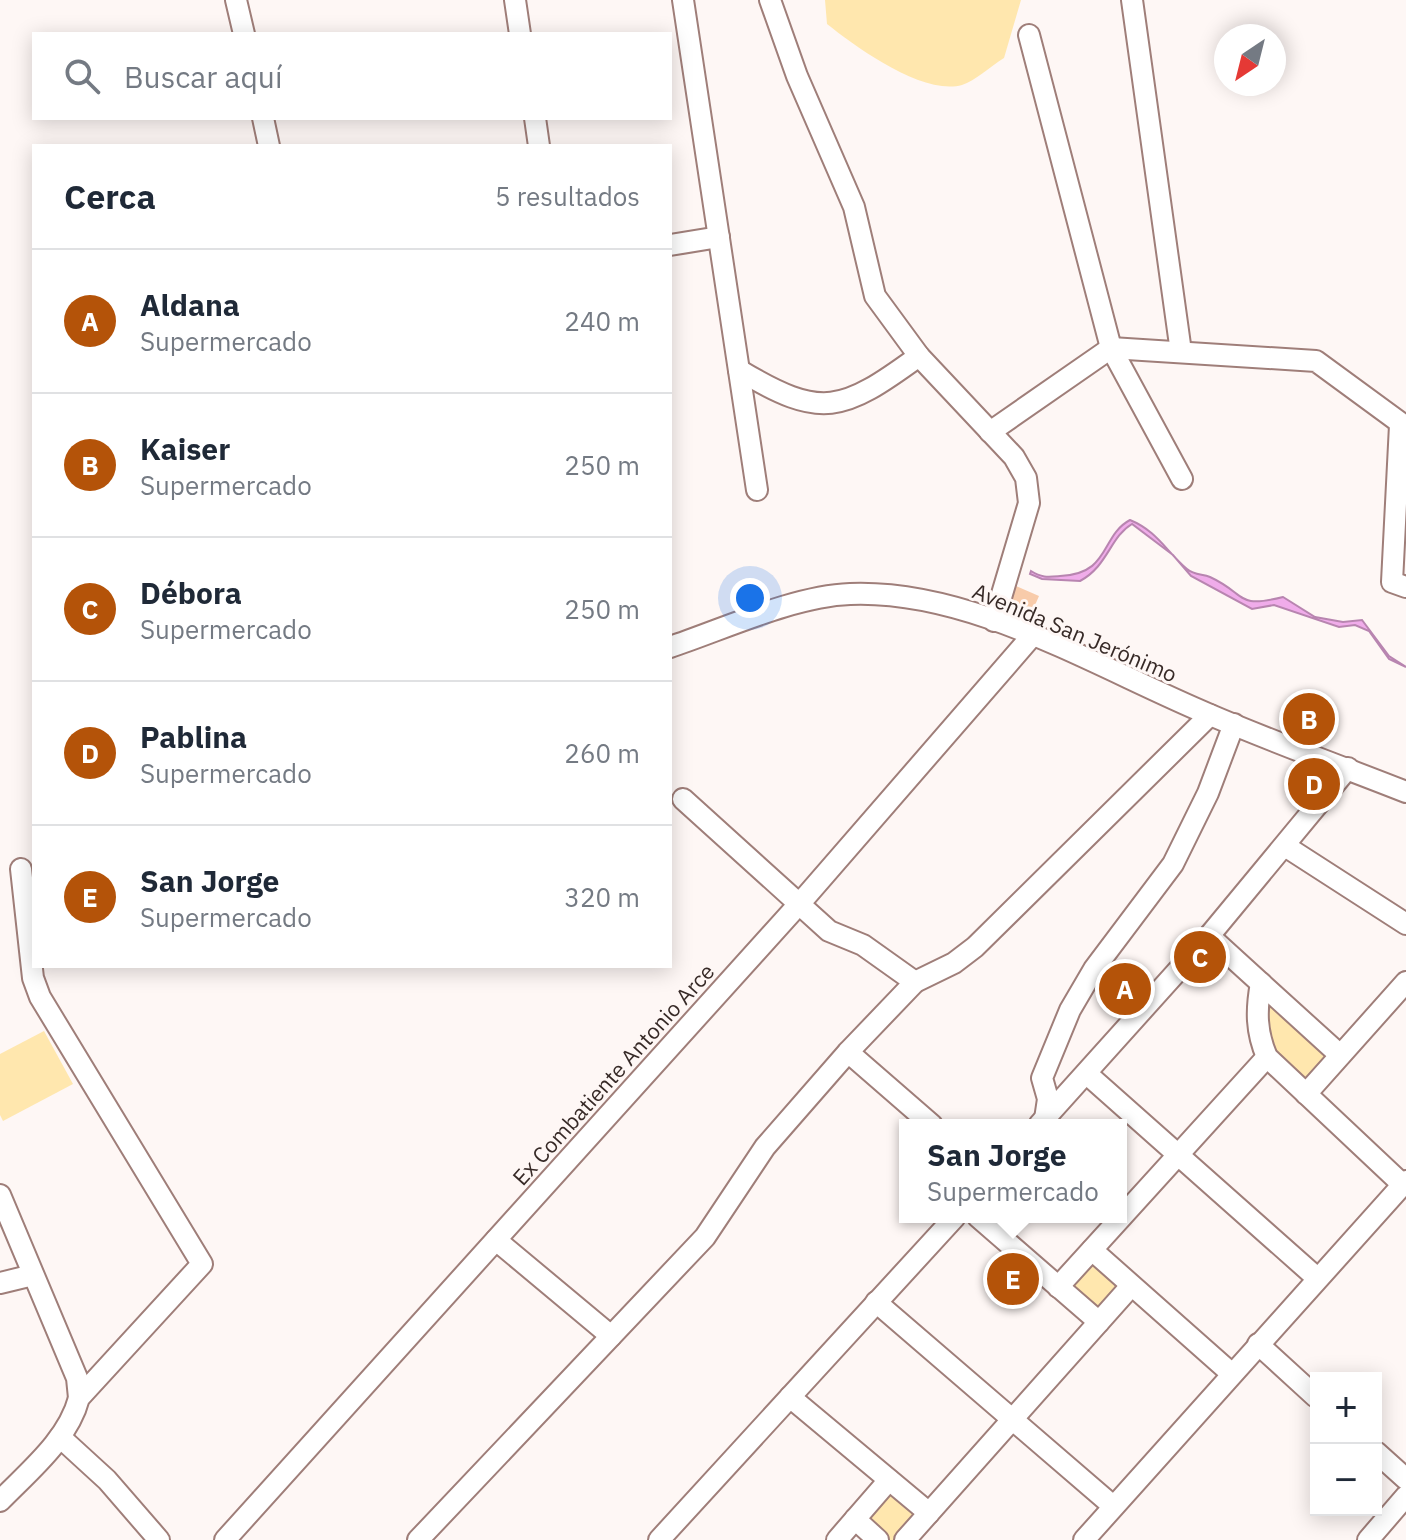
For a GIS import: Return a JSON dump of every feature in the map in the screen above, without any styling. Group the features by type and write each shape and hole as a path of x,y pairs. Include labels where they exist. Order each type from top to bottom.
{"street":[{"path":"236,0 244,32"},
{"path":"515,0 520,32"},
{"path":"683,0 757,490"},
{"path":"770,0 797,76 854,207 875,296 919,356 1014,457 1026,478 1029,503 994,621"},
{"path":"1132,0 1181,352"},
{"path":"1029,35 1111,348 1182,479"},
{"path":"263,120 269,144"},
{"path":"535,120 539,144"},
{"path":"672,245 719,237"},
{"path":"990,432 1111,348 1316,361 1403,426 1392,582 1406,587"},
{"path":"739,370 780,395 821,405 868,390 919,356"},
{"name":"Avenida San Jerónimo","path":"672,646 777,611 845,594 908,597 994,621 1210,715 1406,792"},
{"name":"Ex Combatiente Antonio Arce","path":"225,1540 799,904 1032,636"},
{"path":"418,1540 705,1237 765,1147 848,1052 915,982 975,947 1210,715"},
{"path":"1043,1119 1048,1099 1042,1078 1075,1000 1173,864 1208,793 1234,724"},
{"path":"1045,1119 1209,936 1348,768"},
{"path":"683,799 829,931 863,945 915,982"},
{"path":"1285,846 1406,924"},
{"path":"0,869 28,868 32,956"},
{"path":"1209,936 1340,1055"},
{"path":"0,1501 70,1424 79,1398 202,1264 40,997 33,968"},
{"path":"1306,1094 1406,982"},
{"path":"1084,1540 1404,1183 1267,1057 1257,1019 1261,983"},
{"path":"848,1052 925,1119"},
{"path":"1127,1211 1267,1057"},
{"path":"1087,1074 1317,1278"},
{"path":"0,1195 77,1378 79,1398"},
{"path":"671,1536 790,1397 949,1223"},
{"path":"985,1223 1099,1322"},
{"path":"1058,1287 1116,1223"},
{"path":"496,1240 611,1336"},
{"path":"1092,1250 1232,1374"},
{"path":"0,1283 33,1275"},
{"path":"905,1540 1131,1286"},
{"path":"876,1302 1113,1506"},
{"path":"1258,1344 1310,1392"},
{"path":"790,1397 929,1513"},
{"path":"60,1437 107,1480 159,1540"},
{"path":"1382,1457 1406,1479"},
{"path":"837,1540 889,1480"},
{"path":"1368,1540 1406,1496"},
{"path":"855,1519 878,1540"}],"shaded area":[{"path":"825,0 1021,0 1004,58 967,83 946,86 910,77 855,45 827,24"},
{"path":"1130,520 1147,530 1172,554 1132,524 1119,536 1097,568 1080,581 1042,579 1030,574 1031,571 1038,575 1060,576 1088,569 1097,562 1120,527"},
{"path":"1175,557 1190,571 1222,583 1242,598 1257,601 1283,597 1315,617 1343,622 1362,620 1389,656 1406,667 1389,659 1369,631 1355,625 1339,627 1274,605 1252,609 1191,576"},
{"path":"1266,999 1329,1056 1307,1083 1285,1063 1274,1047"},
{"path":"44,1031 73,1084 3,1121 0,1115 0,1054"},
{"path":"1093,1259 1121,1284 1102,1311 1069,1285"},
{"path":"891,1490 916,1515 895,1540 887,1540 865,1518"}],"building":[{"path":"1009,583 1039,596 1032,612 1002,598"},
{"path":"1301,705 1318,707 1316,734 1299,731"}],"place":[{"name":"Kaiser","path":"1309,719"},
{"name":"Pablina","path":"1314,784"},
{"name":"Débora","path":"1200,957"},
{"name":"Aldana","path":"1125,989"},
{"name":"San Jorge","path":"1013,1279"}]}
